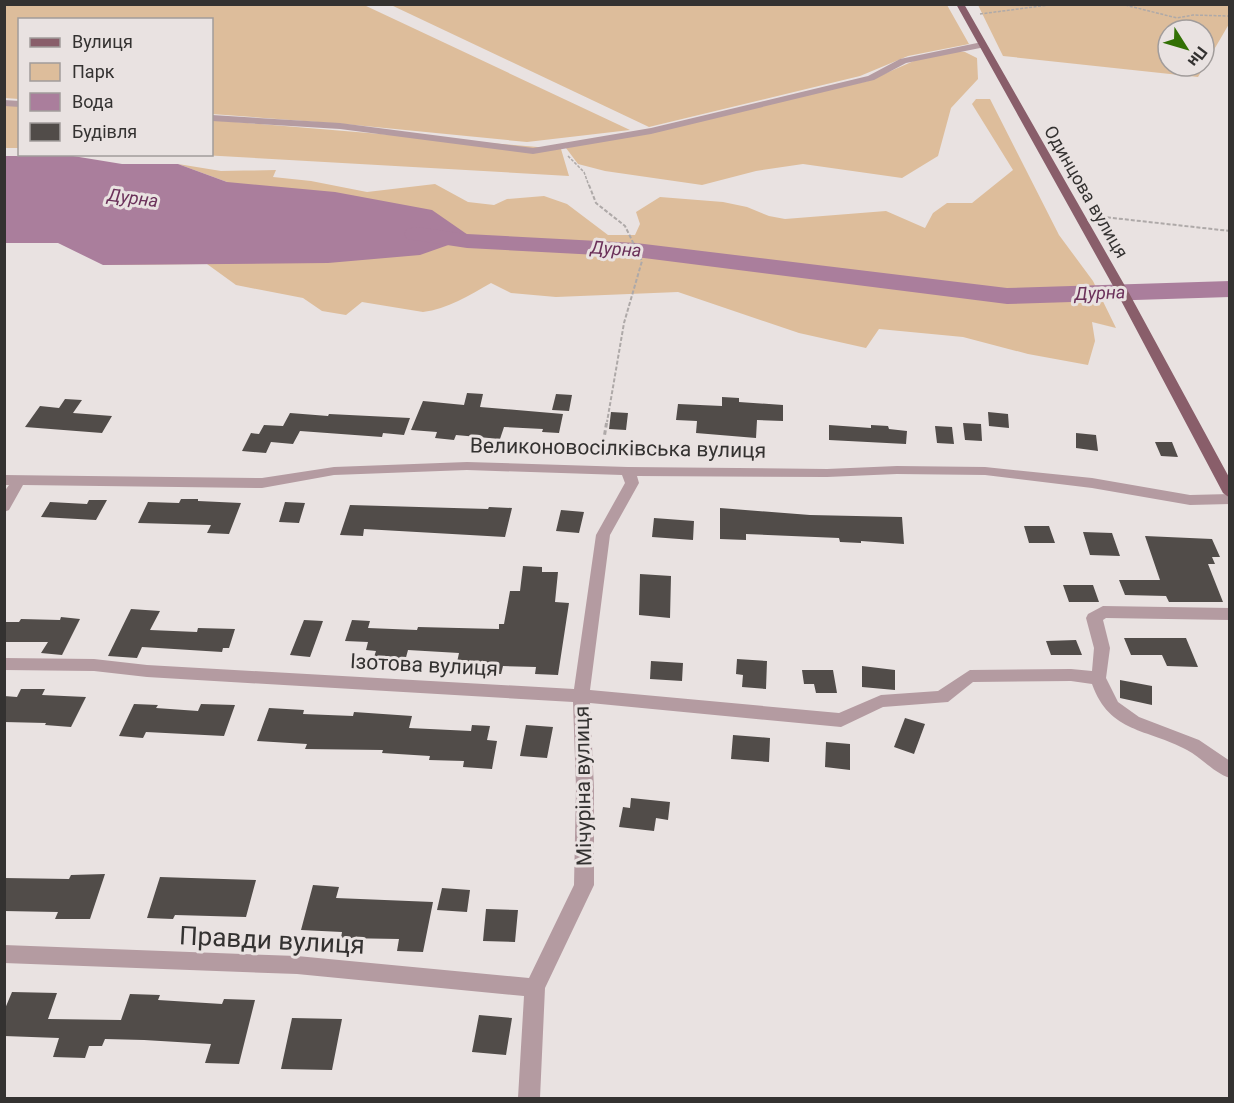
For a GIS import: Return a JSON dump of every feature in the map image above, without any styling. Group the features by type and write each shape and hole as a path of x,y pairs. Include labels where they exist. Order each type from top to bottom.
{"main road":[{"name":"Одинцова вулиця","path":"960,4 1079,215 1230,493"}],"street":[{"path":"213,117 340,126 533,151 651,131 872,78 903,61 982,45"},
{"name":"Великоновосілківська вулиця","path":"11,480 262,483 334,471 467,466 628,471 827,473 897,470 985,471 1092,483 1190,500 1230,499"},
{"name":"Мічуріна вулиця","path":"529,1098 535,988 584,885 585,788 581,696 603,534 632,483 628,471"},
{"path":"4,507 11,480"},
{"path":"1230,614 1103,612 1094,618 1102,642 1102,665 1098,678 1102,694 1115,713 1141,726 1187,742 1230,771"},
{"name":"Ізотова вулиця","path":"4,664 94,665 159,672 581,696 841,720 881,701 942,697 970,676 1071,675 1098,678"},
{"name":"Правди вулиця","path":"4,954 297,965 535,988"}],"path":[{"path":"966,16 1056,4"},
{"path":"1121,4 1177,18 1193,15 1230,16"},
{"path":"563,146 570,160 584,172 596,203 625,226 642,261 624,323 599,470"},
{"path":"1079,215 1230,231"}],"green space":[{"path":"4,5 364,5 630,130 527,142 213,114 213,18 18,18 18,99 5,98"},
{"path":"391,5 947,5 969,44 908,56 860,76 649,127"},
{"path":"978,5 1229,5 1229,24 1216,46 1216,18 1156,18 1156,72 1003,56"},
{"path":"956,51 965,52 977,58 978,79 951,108 938,156 902,178 803,164 756,171 702,185 605,171 578,164 566,148 868,81 916,60"},
{"path":"976,99 990,99 1059,235 1093,281 1116,328 1092,322 1095,341 1088,365 1028,354 963,337 879,329 866,348 799,333 678,292 556,297 511,293 491,283 458,301 423,312 362,302 346,315 322,311 303,298 236,285 207,264 103,265 227,182 178,164 221,171 276,170 273,177 311,181 367,192 435,184 468,202 494,205 507,199 544,196 567,204 608,235 635,235 640,224 636,212 660,197 723,202 785,219 886,211 925,228 933,213 947,203 972,203 1013,170 972,104"},
{"path":"5,103 18,104 18,148 5,148"},
{"path":"213,120 561,149 569,176 213,156"}],"water":[{"path":"5,156 73,156 122,164 178,164 227,182 335,192 432,210 471,237 420,255 328,263 103,265 58,243 5,243"}],"building":[{"path":"467,393 483,394 480,407 563,414 559,433 542,432 543,429 504,427 500,439 456,435 454,440 435,438 437,432 411,430 423,401 464,405"},
{"path":"556,394 572,395 569,411 552,410"},
{"path":"722,397 739,398 739,402 783,405 783,421 757,420 756,438 696,433 697,421 676,420 678,404 722,406"},
{"path":"65,399 82,400 73,413 112,416 102,433 25,427 40,406 59,408"},
{"path":"611,412 628,413 626,430 609,429"},
{"path":"988,412 1008,414 1009,428 989,426"},
{"path":"290,413 410,418 404,435 383,433 382,437 300,431 293,444 271,442 266,453 242,451 251,433 259,434 264,425 283,426"},
{"path":"963,423 981,424 982,441 965,440"},
{"path":"829,425 871,428 871,425 888,426 889,429 907,431 906,444 829,440"},
{"path":"935,426 952,427 954,444 937,443"},
{"path":"1076,433 1096,435 1098,451 1076,448"},
{"path":"1155,442 1172,442 1178,457 1161,456"},
{"path":"181,499 241,503 229,534 207,533 211,525 138,523 148,502 179,503"},
{"path":"89,500 107,500 96,520 41,517 50,502 87,504"},
{"path":"285,502 305,503 299,523 279,522"},
{"path":"350,505 512,508 505,537 364,529 363,536 340,535"},
{"path":"720,508 810,515 902,517 904,544 840,542 839,538 746,534 746,540 720,539"},
{"path":"561,510 584,512 579,533 556,531"},
{"path":"654,518 694,521 693,540 652,537"},
{"path":"1024,526 1049,526 1055,543 1029,543"},
{"path":"1083,532 1112,533 1120,556 1090,555"},
{"path":"1145,536 1212,539 1220,557 1212,557 1215,564 1208,564 1223,602 1169,602 1166,596 1125,595 1119,580 1160,580"},
{"path":"523,566 542,567 542,572 558,572 555,602 569,603 558,675 535,674 536,667 503,666 501,674 455,672 459,653 408,650 405,661 373,660 376,651 366,650 368,642 345,641 352,620 370,621 368,628 499,629 499,624 504,624 510,591 520,591"},
{"path":"640,574 671,576 670,618 639,615"},
{"path":"1063,585 1093,585 1099,602 1069,602"},
{"path":"131,609 160,611 150,630 197,632 198,628 235,629 229,648 223,648 222,652 142,647 137,658 108,656"},
{"path":"61,617 80,619 62,655 41,653 48,642 4,642 4,622 19,622 21,619 60,620"},
{"path":"304,620 323,621 310,657 290,655"},
{"path":"1124,638 1186,638 1198,667 1167,666 1162,655 1131,655"},
{"path":"1076,640 1082,655 1051,655 1046,641"},
{"path":"737,659 767,661 766,689 742,687 743,675 736,674"},
{"path":"651,661 683,663 682,681 650,679"},
{"path":"862,666 895,670 895,690 862,687"},
{"path":"802,670 833,670 837,693 816,693 814,684 804,684"},
{"path":"1120,680 1152,686 1152,705 1120,698"},
{"path":"21,689 45,689 42,695 86,697 71,727 45,725 46,723 4,722 4,696 17,697"},
{"path":"134,704 198,711 201,704 235,705 224,736 146,732 143,738 119,736"},
{"path":"269,708 304,710 303,714 353,716 354,712 412,716 409,728 471,731 472,725 490,726 487,740 497,741 492,769 463,767 464,761 429,760 430,756 382,753 383,750 305,749 307,744 257,741"},
{"path":"905,718 925,724 914,754 894,747"},
{"path":"526,725 553,727 547,758 520,756"},
{"path":"733,735 770,738 769,762 731,759"},
{"path":"826,742 850,744 850,770 825,767"},
{"path":"631,798 670,802 668,820 656,818 654,831 619,827 623,807 630,808"},
{"path":"105,874 90,919 55,919 58,912 4,911 4,878 69,879 71,875"},
{"path":"160,877 256,880 246,917 175,915 173,919 147,918"},
{"path":"313,885 339,887 336,898 433,902 423,952 397,951 399,939 341,938 342,932 301,930"},
{"path":"442,888 470,890 467,912 437,910"},
{"path":"486,909 518,910 515,942 483,941"},
{"path":"12,992 57,993 48,1019 121,1020 130,994 160,995 158,1000 222,1004 224,999 255,1000 239,1064 205,1063 211,1044 144,1040 105,1039 102,1046 89,1046 85,1058 53,1057 59,1038 4,1036 4,1011"},
{"path":"479,1015 512,1018 506,1055 472,1052"},
{"path":"292,1018 342,1019 332,1070 281,1069"}],"waterway":[{"name":"Дурна","path":"416,234 467,241 636,250 1007,296 1230,289"}]}
